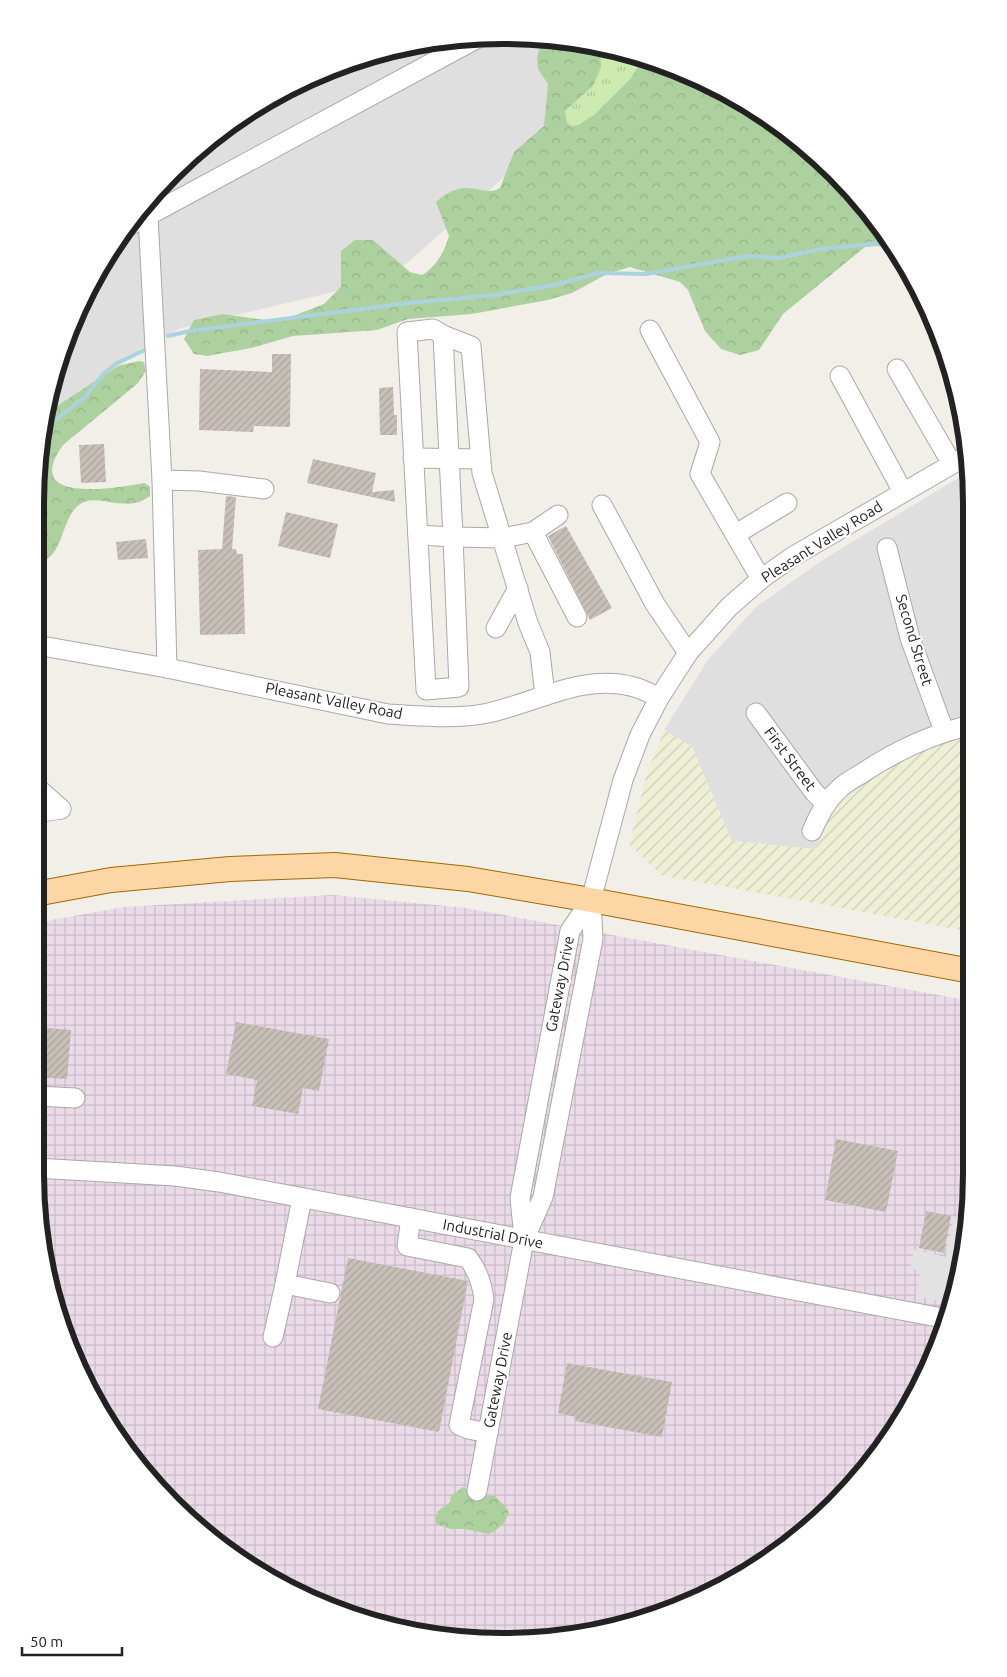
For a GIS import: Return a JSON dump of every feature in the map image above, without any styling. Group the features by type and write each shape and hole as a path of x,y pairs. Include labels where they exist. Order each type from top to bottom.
{"main road":[{"path":"44,892 111,880 220,870 335,865 468,879 591,900 963,970"}],"street":[{"path":"143,218 463,46"},
{"path":"148,216 162,480 167,668"},
{"path":"443,335 459,687 426,690 406,332 433,329 471,346 482,473 528,623 540,652 545,696"},
{"path":"650,330 710,442 700,474 761,579"},
{"path":"897,369 960,459"},
{"path":"840,376 903,492"},
{"path":"414,458 481,459"},
{"name":"Pleasant Valley Road","path":"591,900 623,780 640,735 659,698 688,653 728,607 761,579 792,557 960,459"},
{"path":"162,480 199,481 264,489"},
{"path":"736,534 787,503"},
{"path":"602,506 655,604 688,653"},
{"path":"418,535 503,538 533,532 558,515"},
{"path":"533,532 577,617"},
{"name":"Second Street","path":"887,548 910,638 944,731"},
{"path":"496,628 518,588"},
{"name":"Pleasant Valley Road","path":"44,646 167,668 388,714 420,716 480,714 505,709 574,688 600,683 635,687 659,698"},
{"name":"First Street","path":"756,713 814,792 826,804"},
{"path":"812,831 826,804 840,788 869,768 922,740 963,726"},
{"path":"44,794 61,809 44,812"},
{"name":"Gateway Drive","path":"477,1491 524,1240 543,1197 593,939 591,900"},
{"path":"44,1096 75,1098"},
{"name":"Industrial Drive","path":"44,1169 175,1176 219,1182 940,1318"},
{"path":"273,1336 302,1198"},
{"path":"411,1218 407,1246 468,1258 477,1270 483,1287 484,1299 459,1425 468,1429 488,1432"},
{"path":"285,1284 330,1293"}],"shaded area":[{"path":"504,44 564,48 553,134 389,279 181,328 139,352 53,415 59,385 79,328 91,300 121,248 158,200 178,178 200,158 248,121 300,91 356,68 385,59 443,48 473,45"},
{"path":"955,480 962,485 963,738 956,736 830,814 815,849 732,841 692,747 664,730 707,661 756,607 824,559"},
{"path":"333,895 466,908 963,1000 962,1204 954,1263 948,1292 928,1349 916,1377 886,1429 849,1477 829,1499 807,1519 759,1556 707,1586 679,1598 622,1618 593,1624 564,1629 504,1633 443,1629 414,1624 385,1618 328,1598 300,1586 248,1556 200,1519 178,1499 158,1477 121,1429 91,1377 79,1349 59,1292 53,1263 48,1234 44,1174 44,921 123,907"},
{"path":"954,1217 961,1218 954,1263 945,1302 916,1296 920,1275 917,1270 910,1269 914,1250 946,1257"}],"green space":[{"path":"540,46 600,55 601,67 593,86 565,111 567,123 572,126 578,125 594,115 631,78 640,64 707,91 733,105 783,139 829,178 849,200 886,248 878,246 865,247 783,314 759,350 740,355 721,349 705,331 688,290 680,282 630,267 607,274 572,293 548,300 472,314 408,319 377,330 293,336 251,348 207,356 194,354 184,339 194,320 223,314 265,320 288,318 324,304 341,287 341,251 355,240 373,240 410,272 422,275 432,267 442,253 449,236 436,202 449,193 460,189 469,188 492,191 500,188 514,152 544,126 548,84 538,69 537,58"},
{"path":"599,54 640,65 632,78 594,115 578,125 572,126 566,123 565,111 593,86"},
{"path":"139,361 144,362 146,371 137,384 63,445 53,464 54,477 62,485 77,488 114,488 145,483 150,487 150,496 131,504 95,500 80,504 69,519 57,547 44,560 45,473 54,408 118,366"},
{"path":"962,476 962,485 955,480"},
{"path":"664,730 692,747 732,841 815,849 830,814 850,789 904,756 956,736 963,738 963,931 661,875 629,844 647,773"},
{"path":"463,1487 478,1496 495,1496 509,1513 504,1523 489,1534 464,1529 451,1529 436,1524 438,1511 450,1502 451,1496"}],"building":[{"path":"272,354 291,354 290,427 254,426 253,432 199,430 200,369 272,372"},
{"path":"393,387 394,415 397,415 397,435 380,435 379,388"},
{"path":"104,444 106,482 81,483 79,445"},
{"path":"313,459 376,473 372,492 394,490 395,502 307,483"},
{"path":"226,496 236,497 232,549 236,549 237,554 243,554 245,634 200,635 198,550 222,549"},
{"path":"286,512 338,524 330,558 278,546"},
{"path":"566,526 612,608 590,620 548,536"},
{"path":"146,539 148,558 118,560 116,542"},
{"path":"236,1022 329,1039 319,1091 303,1088 298,1114 252,1106 257,1080 226,1074"},
{"path":"44,1028 71,1030 67,1079 44,1078"},
{"path":"836,1139 898,1151 886,1212 825,1200"},
{"path":"926,1211 951,1216 944,1253 919,1248"},
{"path":"348,1258 468,1281 439,1432 318,1409"},
{"path":"567,1363 672,1382 662,1437 575,1421 576,1417 558,1413"}],"waterway":[{"path":"168,336 190,331 409,303 495,295 554,285 598,273 646,274 748,256 779,258 821,249 882,243"},
{"path":"51,423 85,397 104,373 117,363 145,350"}]}
